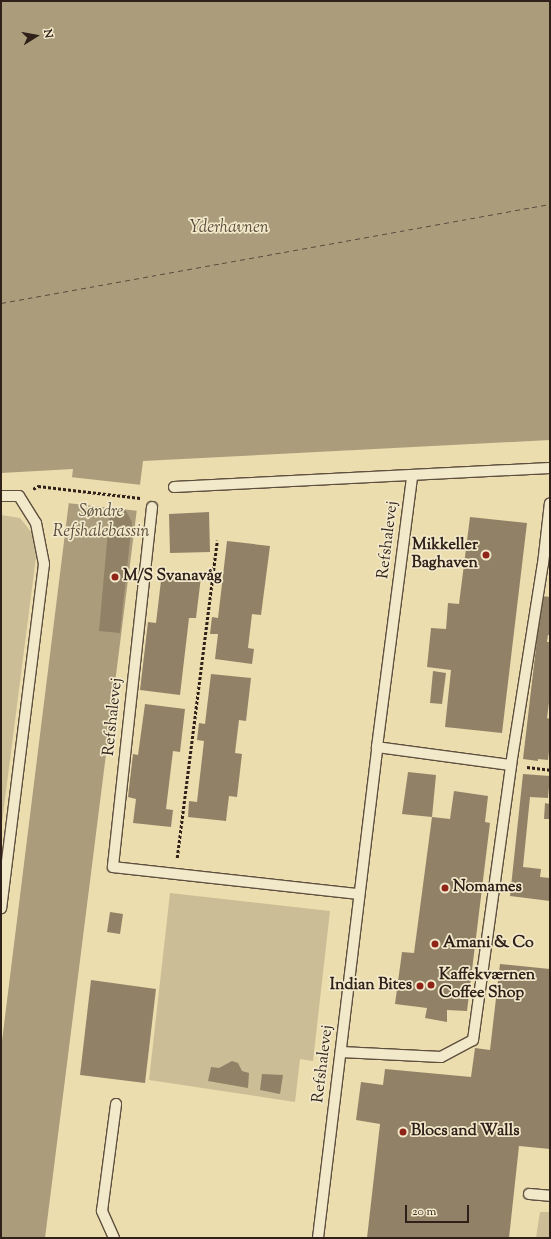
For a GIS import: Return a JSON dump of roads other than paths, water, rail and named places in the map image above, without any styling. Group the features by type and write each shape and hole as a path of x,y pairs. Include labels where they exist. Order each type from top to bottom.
{"lane":[{"name":"Refshalevej","path":"174,487 550,468"},
{"name":"Refshalevej","path":"318,1238 377,747 412,476"},
{"path":"1,496 20,496 36,523 44,564 1,908"},
{"path":"341,1052 441,1057 473,1040 511,765 543,564 550,503"},
{"name":"Refshalevej","path":"152,507 113,867 359,894"},
{"path":"377,747 511,765"},
{"path":"114,1238 102,1211 116,1104"},
{"path":"529,1194 550,1196"}],"water":[{"name":"Yderhavnen","path":"1,1 550,1 550,440 143,461 45,1238 1,1238 1,1049 73,469 1,473"}],"place":[{"name":"Mikkeller Baghaven","path":"486,555"},
{"name":"M/S Svanavåg","path":"115,577"},
{"name":"Nomames","path":"445,888"},
{"name":"Amani & Co","path":"435,944"},
{"name":"Kaffekværnen Coffee Shop","path":"431,985"},
{"name":"Indian Bites","path":"420,986"},
{"name":"Blocs and Walls","path":"403,1132"}],"water label":[{"name":"Søndre Refshalebassin","path":"101,523"}]}
